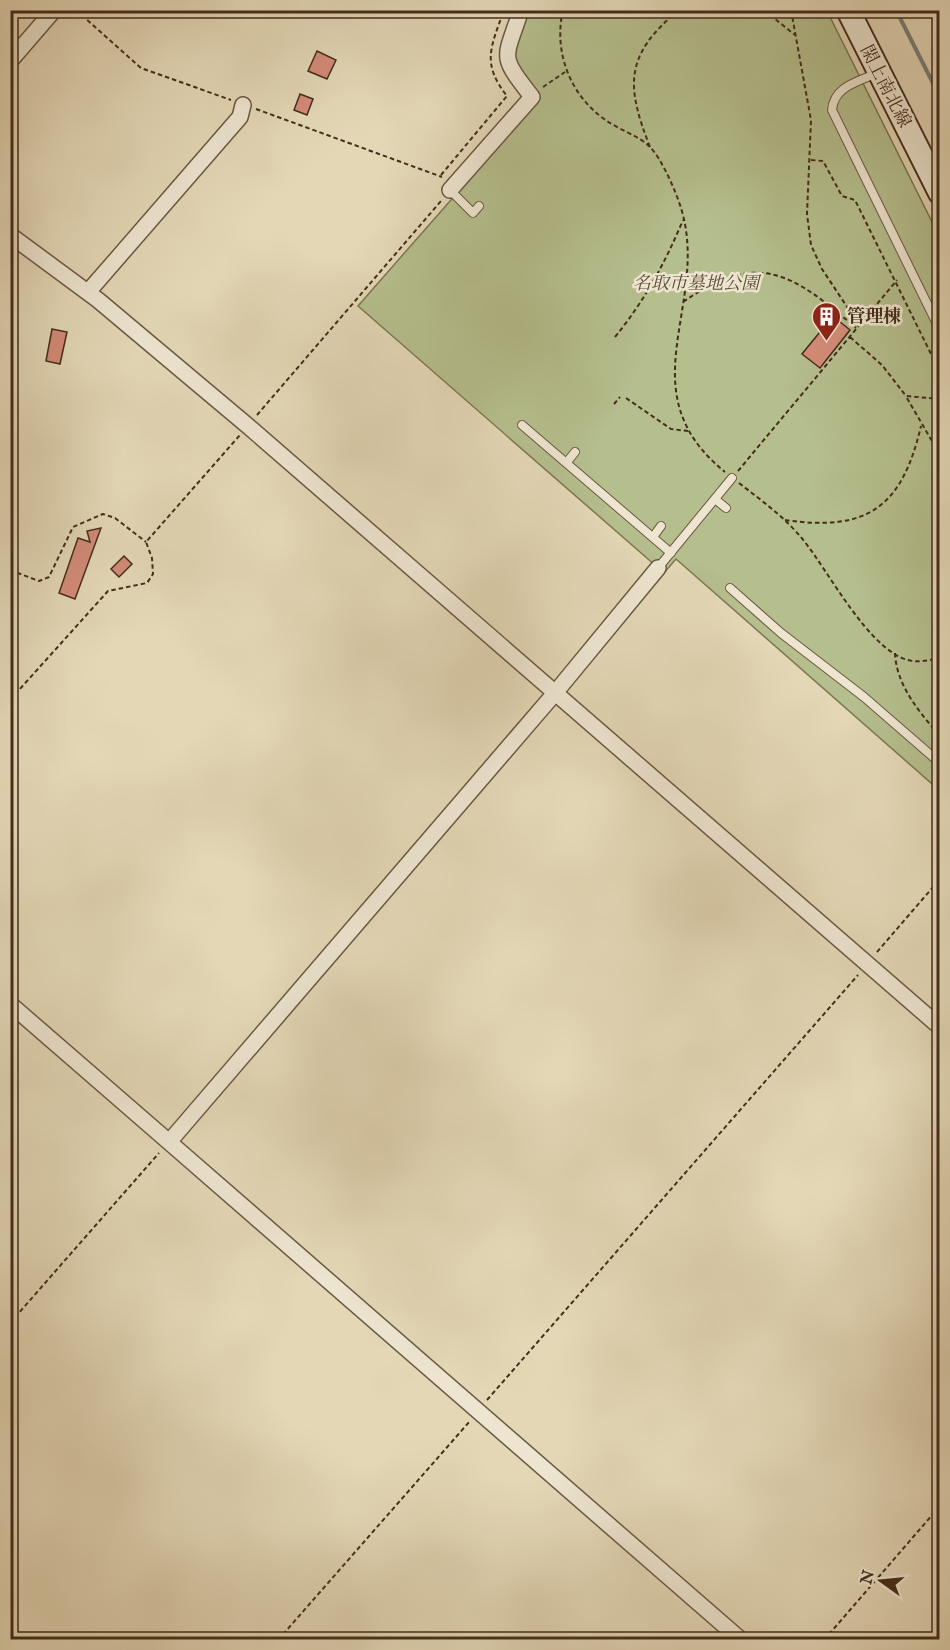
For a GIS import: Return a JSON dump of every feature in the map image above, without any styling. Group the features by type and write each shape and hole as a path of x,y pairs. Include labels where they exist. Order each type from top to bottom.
{"street":[{"path":"10,61 54,10"},
{"path":"450,190 532,97 510,68 505,56 521,10"},
{"name":"閖上南北線","path":"848,10 939,193"},
{"path":"88,292 240,117 243,105"},
{"path":"10,235 55,271 88,292 248,426 939,1027"},
{"path":"169,1142 555,693 658,568"},
{"path":"10,1004 741,1640"}],"lane":[{"path":"879,72 838,92 833,100 832,110 939,330"},
{"path":"450,190 473,213 479,206"},
{"path":"522,424 671,553"},
{"path":"567,462 575,452"},
{"path":"658,568 732,478"},
{"path":"715,499 726,508"},
{"path":"653,537 661,526"},
{"path":"730,588 781,633 864,697 939,763"}],"path":[{"path":"76,10 141,68 441,175 450,190 146,542"},
{"path":"441,175 507,96 495,81 490,58 504,10"},
{"path":"563,10 560,40 566,71 590,109 650,147"},
{"path":"679,10 655,33 636,64 633,85 635,105 650,147 674,190 683,220 687,251 674,378 677,400 689,431 706,454 785,520 804,541 864,625 907,660 925,662 939,658"},
{"path":"764,10 795,36"},
{"path":"791,10 811,120 807,214 811,245 822,269 860,325"},
{"path":"928,10 939,34"},
{"path":"532,97 566,71"},
{"path":"811,160 823,161 842,196 855,200 934,360 939,380"},
{"path":"615,337 642,303 658,277 683,220"},
{"path":"683,302 725,278 753,272 768,273 796,281 808,288 856,329"},
{"path":"732,478 897,280"},
{"path":"850,337 882,365 906,396 939,455"},
{"path":"906,396 939,399"},
{"path":"614,404 620,397"},
{"path":"626,398 671,429 689,431"},
{"path":"785,520 834,523 854,519 871,511 888,499 906,477 921,426"},
{"path":"10,570 39,582 49,577 73,527 103,514 115,518 146,542 152,558 153,574 147,583 108,591 10,700"},
{"path":"895,652 900,677 914,703 939,736"},
{"path":"278,1640 867,965 939,879"},
{"path":"10,1323 169,1142"},
{"path":"824,1640 939,1506"}],"green space":[{"name":"名取市墓地公園","path":"528,11 827,11 939,236 939,790 676,559 664,573 358,306 535,104 512,58"}],"building":[{"path":"317,51 336,60 327,79 308,71"},
{"path":"300,94 313,99 307,115 294,110"},
{"name":"管理棟","path":"833,316 850,330 820,368 802,354"},
{"path":"52,329 67,332 60,364 46,361"},
{"path":"101,528 75,599 59,593 78,538 90,542 87,531"},
{"path":"124,556 132,564 119,577 111,569"}],"waterway":[{"path":"896,10 940,97"}],"place":[{"name":"管理棟","path":"826,342"}]}
